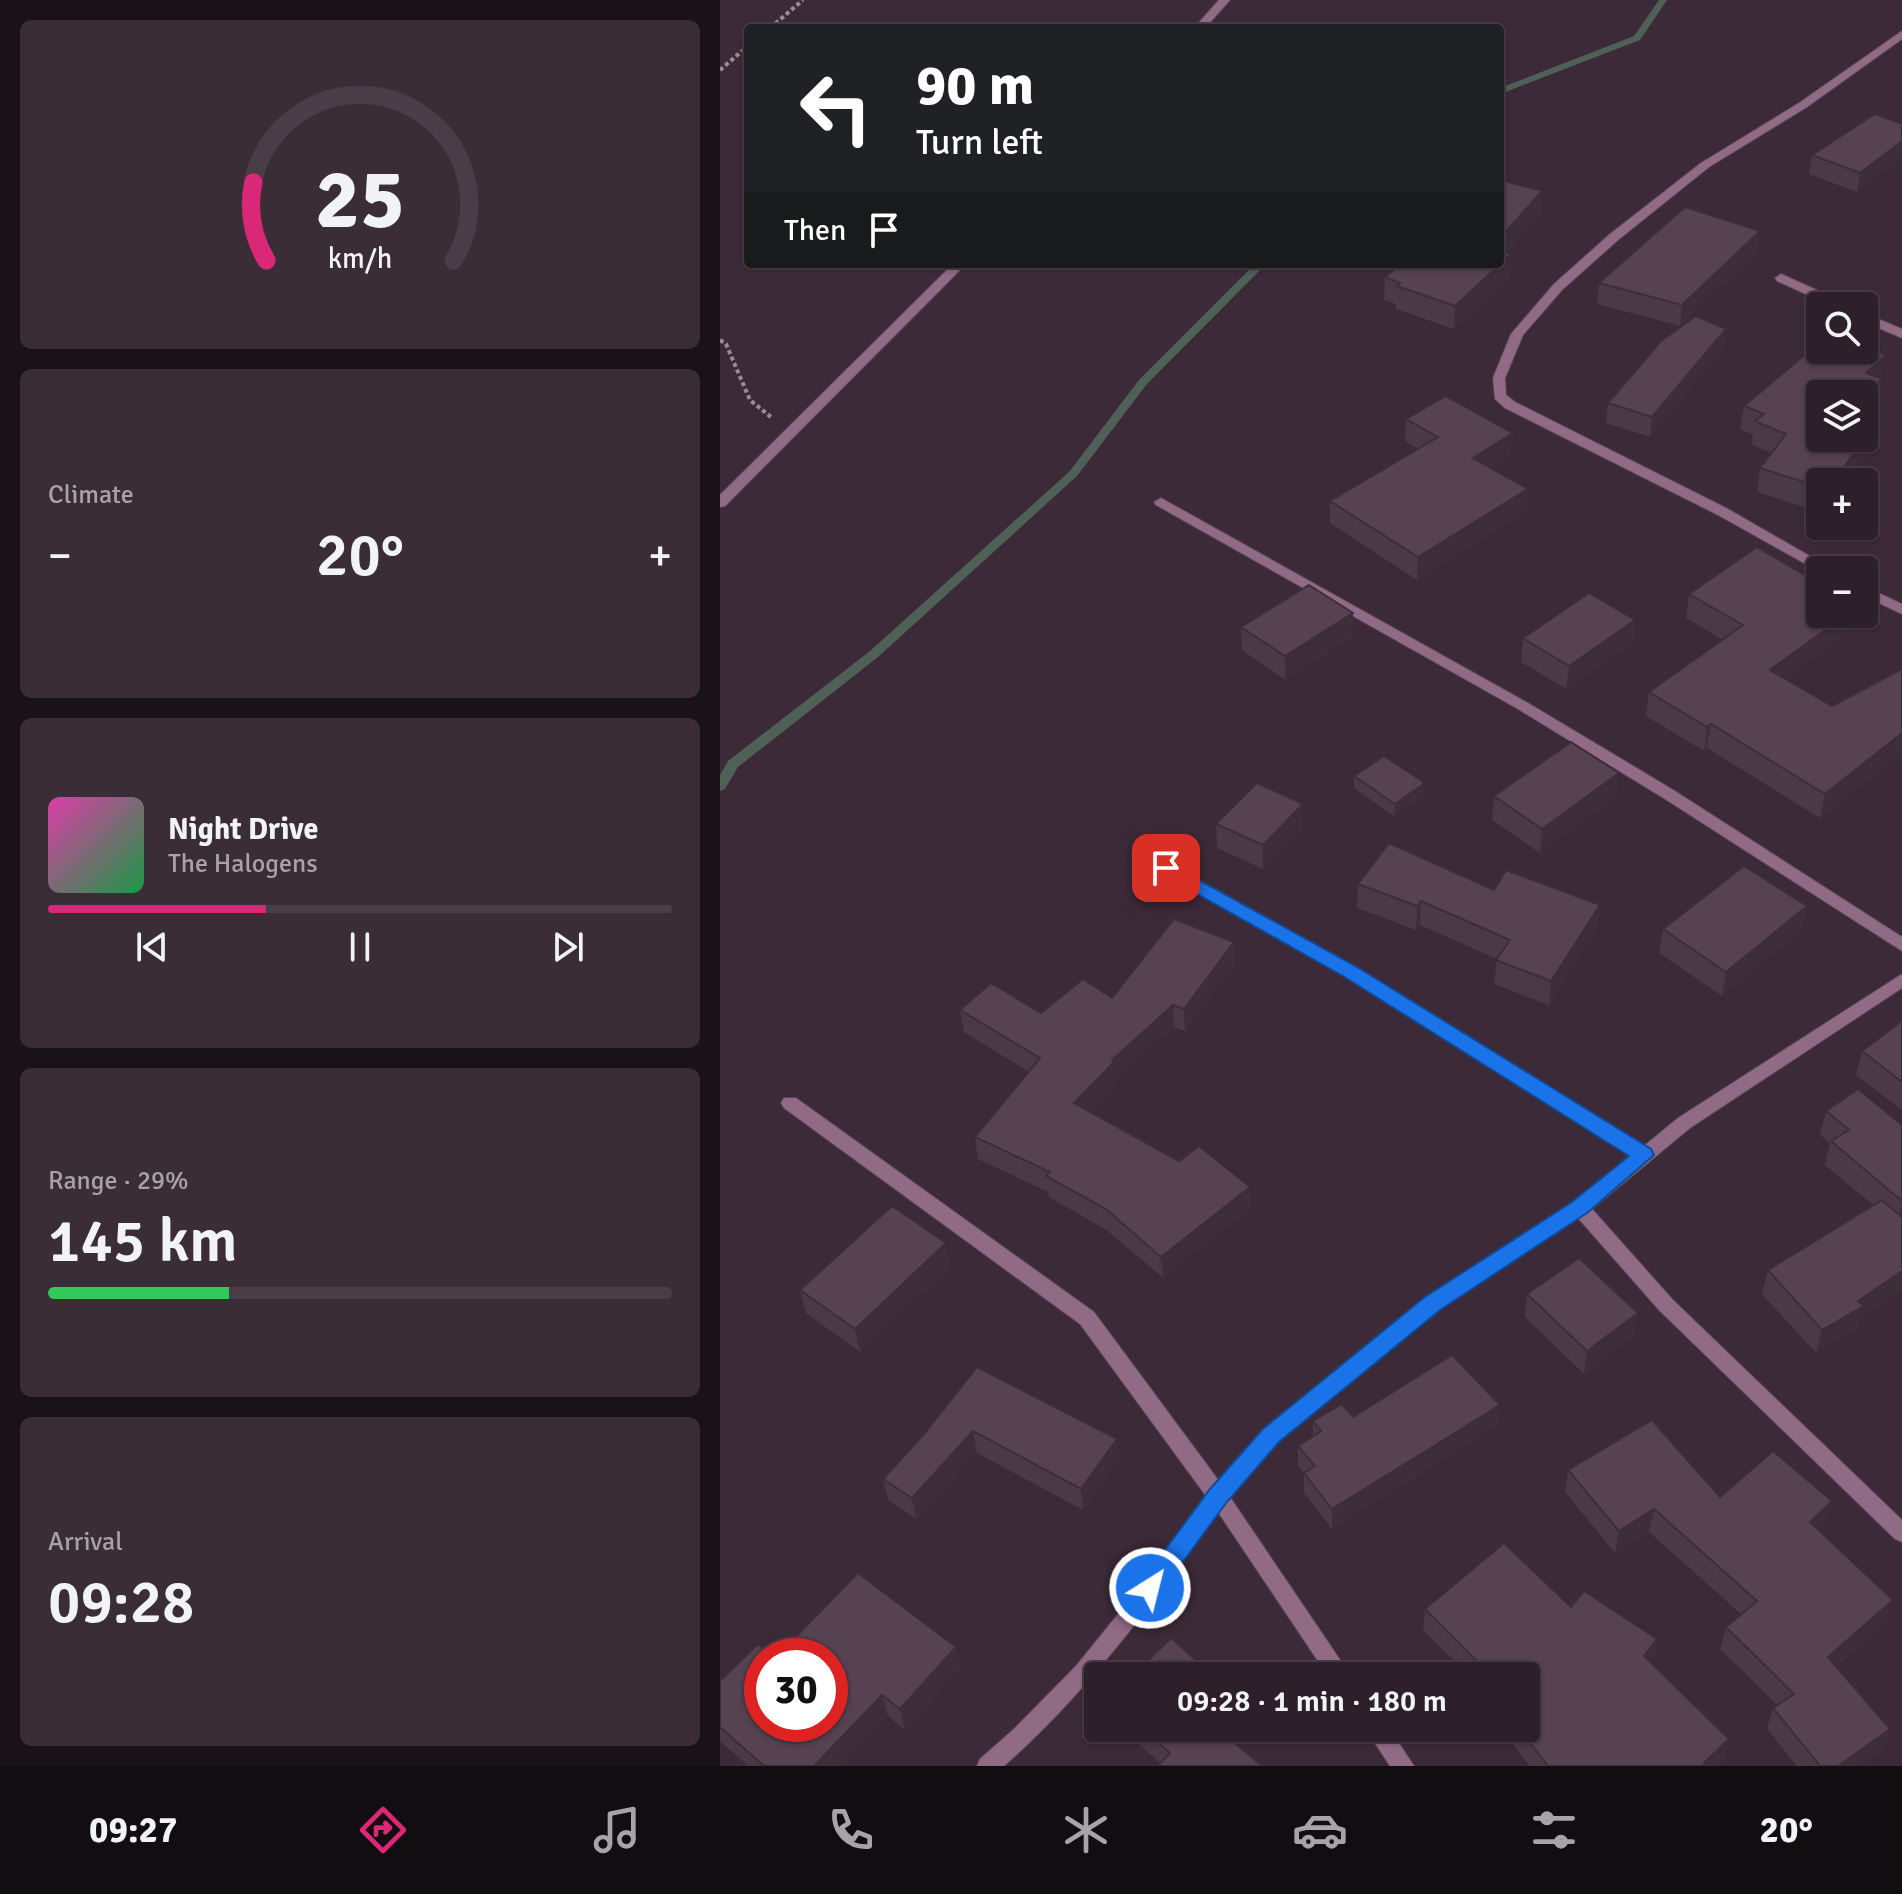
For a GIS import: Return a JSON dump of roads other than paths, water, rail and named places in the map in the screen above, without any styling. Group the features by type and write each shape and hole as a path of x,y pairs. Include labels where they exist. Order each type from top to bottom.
{"street":[{"path":"1203,24 1225,0"},
{"path":"1806,558 1723,512 1510,405 1500,396 1499,378 1517,334 1558,287 1614,237 1705,165 1803,105 1902,34"},
{"path":"720,503 956,268"},
{"path":"1781,278 1812,292"},
{"path":"1878,323 1902,334"},
{"path":"1161,502 1523,706 1670,795 1902,945"},
{"path":"1878,597 1902,610"},
{"path":"1140,854 1350,971 1644,1155"},
{"path":"988,1766 1022,1739 1102,1654 1218,1496 1271,1435 1433,1303 1580,1208 1684,1123 1902,980"},
{"path":"790,1103 1087,1318 1218,1496 1331,1662"},
{"path":"1580,1208 1666,1305 1902,1533"},
{"path":"1386,1742 1403,1766"}],"waterway":[{"path":"1504,89 1637,38 1663,0"},
{"path":"720,786 733,764 874,654 1073,474 1143,382 1257,268"}]}
